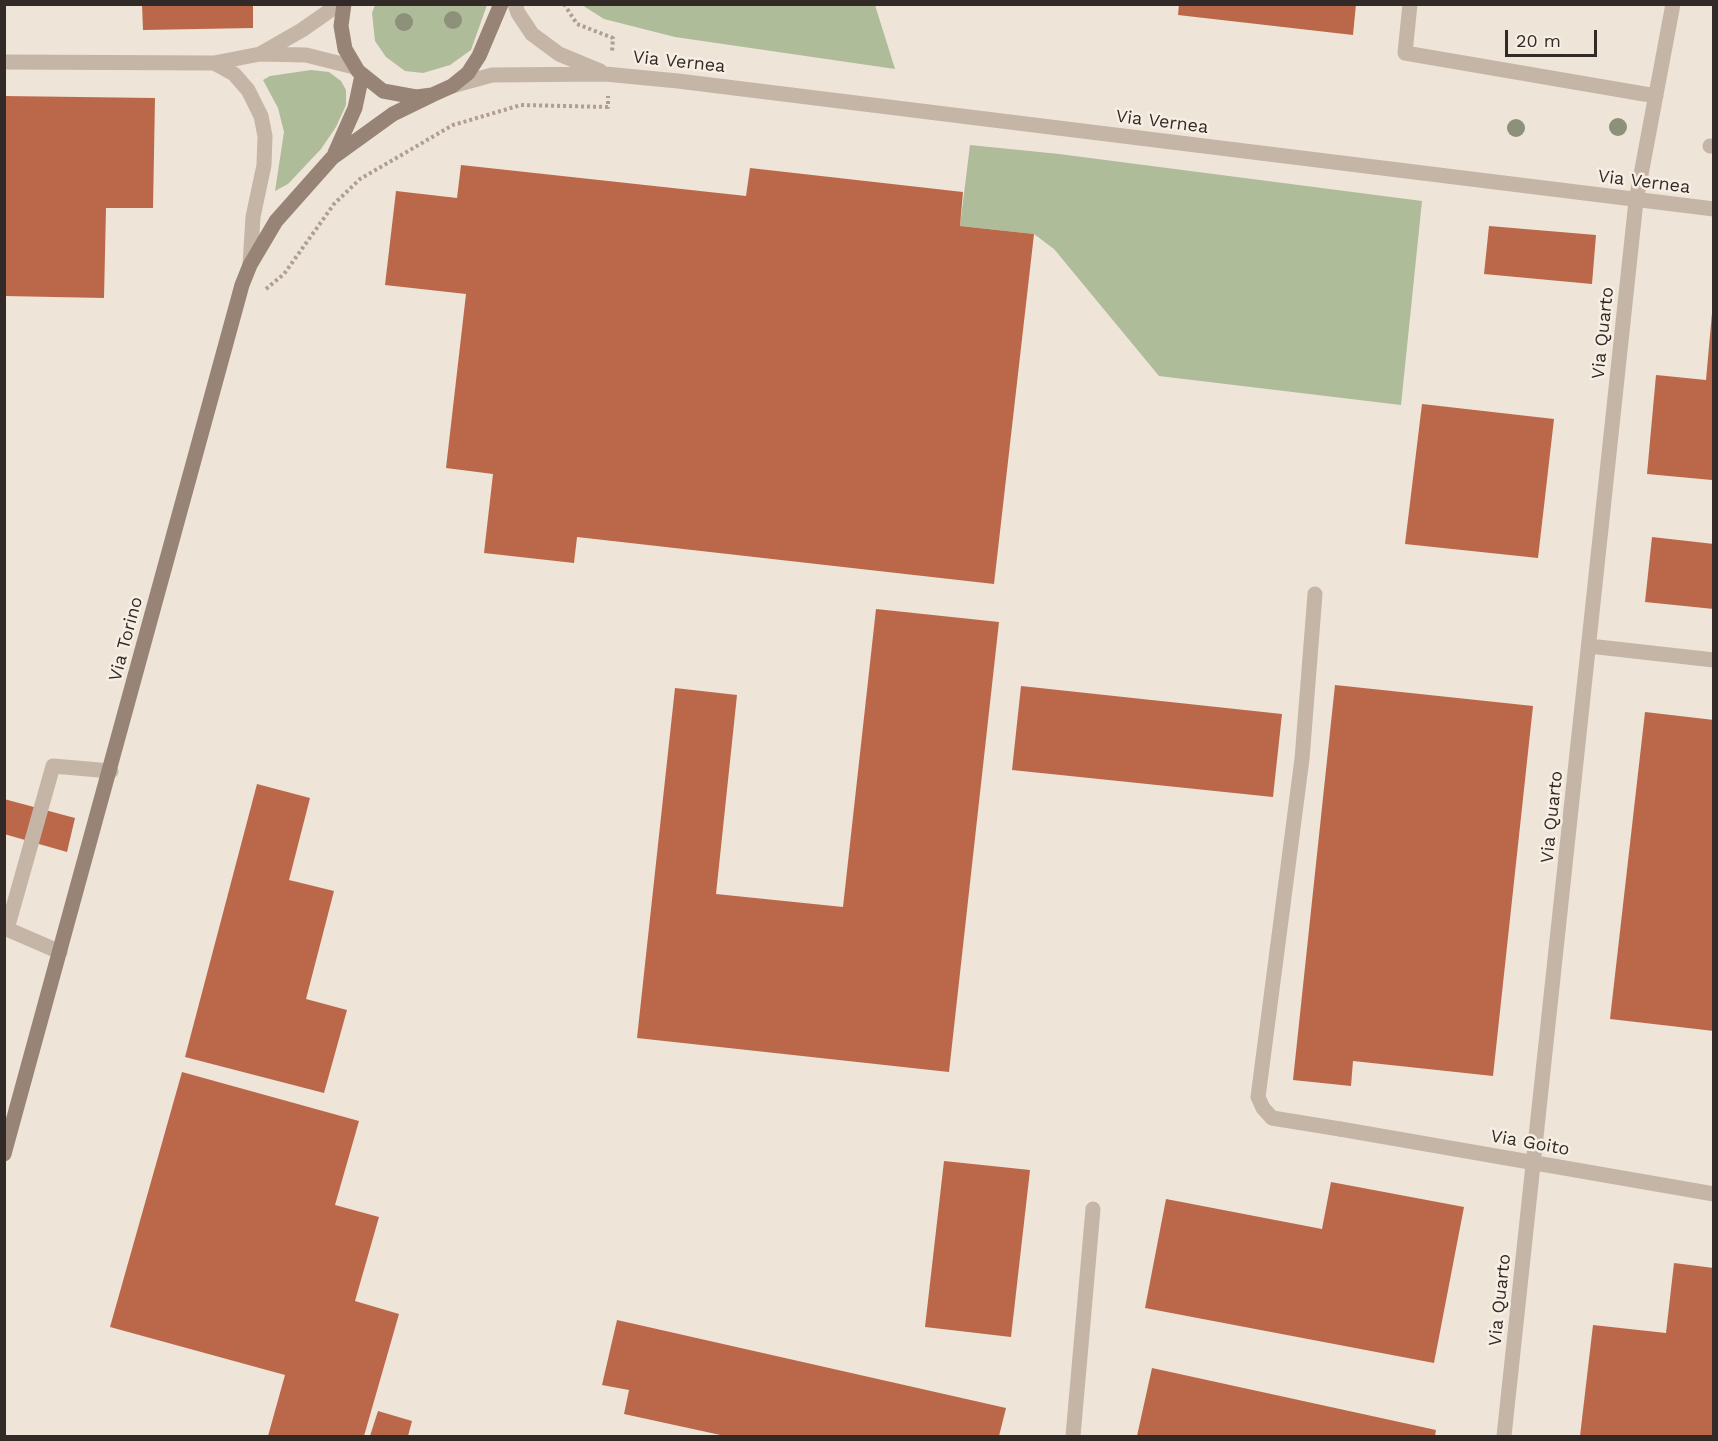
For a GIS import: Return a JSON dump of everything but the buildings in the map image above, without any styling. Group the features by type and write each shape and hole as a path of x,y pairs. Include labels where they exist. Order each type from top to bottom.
{"main road":[{"path":"344,4 341,26 345,49 358,71 383,91 399,96 432,95"},
{"path":"332,158 393,114 452,86 468,73 479,56 501,4"},
{"path":"332,158 355,108 358,71"},
{"name":"Via Torino","path":"4,1154 250,265 276,221 332,158"}],"street":[{"path":"260,54 302,30 339,4"},
{"path":"515,4 532,34 559,54 608,74"},
{"path":"1410,4 1404,53 1656,96"},
{"name":"Via Quarto","path":"1504,1437 1636,201 1673,4"},
{"path":"4,62 214,63 260,54 306,55 358,71"},
{"path":"214,63 234,74 248,90 261,116 265,136 264,165 253,217 250,265"},
{"path":"452,86 492,75 608,74"},
{"name":"Via Vernea","path":"608,74 1713,209"},
{"name":"Via Goito","path":"1315,594 1302,759 1258,1097 1263,1108 1272,1118 1713,1194"},
{"path":"1589,646 1713,660"},
{"path":"60,952 7,929 10,918 53,766 111,771"},
{"path":"1073,1437 1093,1209"}],"path":[{"path":"235,313 284,274 334,204 360,179 453,125 521,105 608,107 608,74 613,38 577,24 564,4"}],"green space":[{"path":"375,4 487,5 471,50 450,65 423,73 405,71 386,57 375,41 372,13"},
{"path":"582,5 875,5 895,69 675,37 604,19"},
{"path":"311,70 329,72 341,81 346,90 346,105 336,127 321,149 288,184 275,191 284,132 278,108 263,80 270,76"},
{"path":"970,145 1059,154 1422,201 1401,405 1159,376 1054,249 1034,234 960,226"}]}
